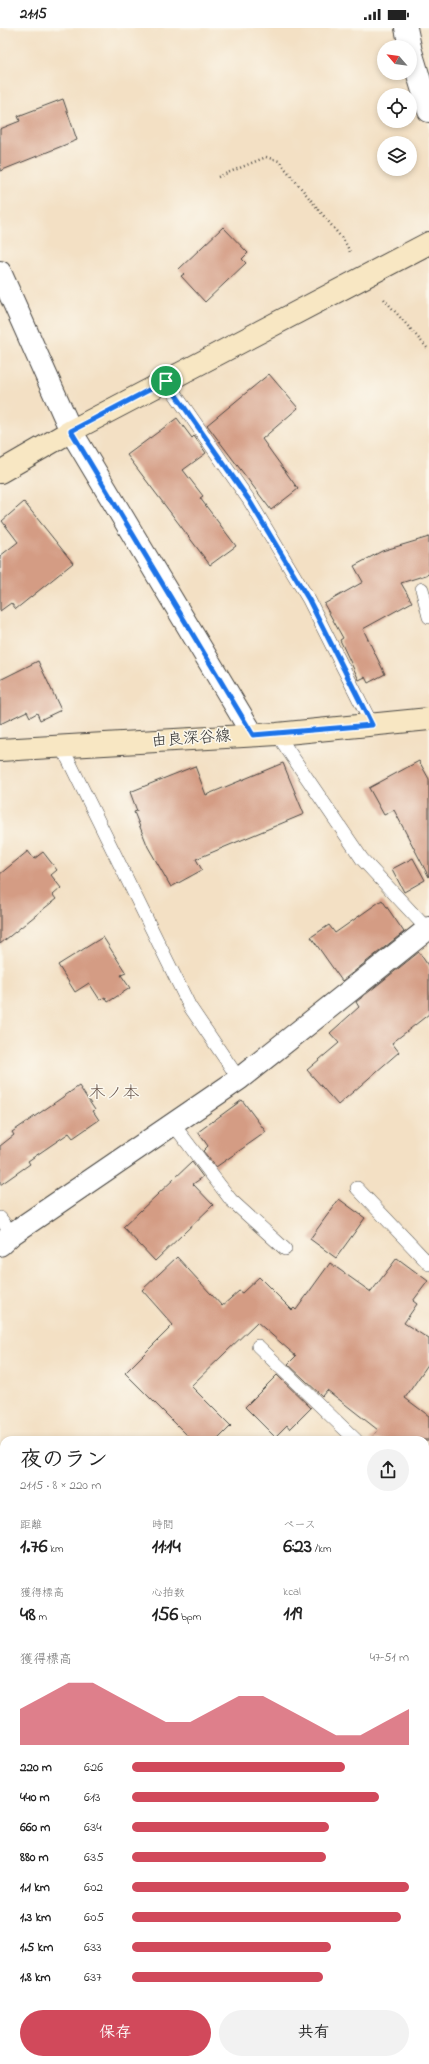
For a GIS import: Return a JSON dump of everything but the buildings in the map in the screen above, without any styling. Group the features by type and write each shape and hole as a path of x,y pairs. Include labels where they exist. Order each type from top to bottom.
{"street":[{"path":"406,28 408,40"},
{"path":"417,71 429,111"},
{"path":"0,472 71,431 429,243"},
{"path":"0,272 71,431 253,735"},
{"name":"由良深谷線","path":"0,750 277,734 429,719"},
{"path":"4,1232 239,1080 428,930"}],"lane":[{"path":"166,381 249,500 301,587 372,725"},
{"path":"422,589 429,616"},
{"path":"277,734 362,859 428,930"},
{"path":"62,747 190,1007 239,1080"},
{"path":"173,1124 231,1200 285,1249"},
{"path":"357,1188 429,1264"},
{"path":"258,1346 352,1436"}],"path":[{"path":"218,177 266,157 279,161 344,242 364,277"},
{"path":"384,299 429,350"}],"district":[{"name":"木ノ本","path":"114,1093"}],"route":[{"path":"166,381 249,500 309,600 372,725 253,735 71,431 166,381"}]}
